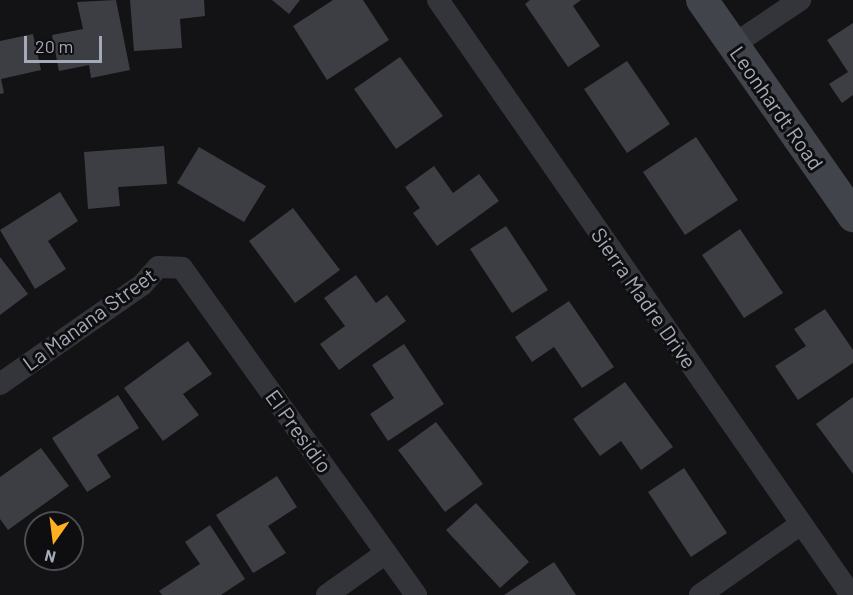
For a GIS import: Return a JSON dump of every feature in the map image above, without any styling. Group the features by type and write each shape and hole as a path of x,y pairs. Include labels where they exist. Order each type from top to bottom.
{"street":[{"name":"Sierra Madre Drive","path":"438,0 851,595"},
{"name":"Leonhardt Road","path":"702,0 853,216"},
{"path":"733,45 800,0"},
{"name":"La Manana Street","path":"0,384 142,285 158,267 182,268"},
{"name":"El Presidio","path":"182,268 416,595"},
{"path":"700,595 801,524"},
{"path":"327,595 387,553"}],"building":[{"path":"116,0 130,70 91,78 89,65 59,71 52,35 83,29 77,2"},
{"path":"130,0 204,0 205,16 180,19 182,48 134,51"},
{"path":"272,0 300,0 289,14"},
{"path":"333,0 363,0 389,40 327,80 293,26"},
{"path":"530,0 581,0 573,6 600,46 568,67 525,4"},
{"path":"853,23 853,95 842,103 829,84 848,72 827,40"},
{"path":"33,34 41,70 1,79 4,93 0,94 0,41"},
{"path":"400,57 443,116 396,149 354,89"},
{"path":"627,61 670,124 627,153 584,89"},
{"path":"696,137 738,200 685,235 643,172"},
{"path":"164,146 167,184 118,187 120,206 88,209 84,152"},
{"path":"199,147 266,186 244,222 177,183"},
{"path":"434,166 453,193 479,174 499,201 437,246 413,213 420,208 405,187"},
{"path":"60,192 78,221 48,241 66,269 35,289 0,230"},
{"path":"293,208 340,270 295,303 249,241"},
{"path":"506,226 548,290 512,313 470,249"},
{"path":"740,229 783,293 744,318 702,255"},
{"path":"0,257 28,294 0,315"},
{"path":"356,275 376,303 387,295 406,321 339,370 320,344 345,326 324,298"},
{"path":"569,301 614,367 582,388 554,347 532,362 515,337"},
{"path":"825,309 853,350 853,363 798,400 775,366 806,346 794,329"},
{"path":"188,341 212,374 183,394 199,415 163,441 124,388"},
{"path":"404,344 444,404 388,441 370,414 394,398 372,365"},
{"path":"625,382 673,447 641,470 621,441 600,456 573,419"},
{"path":"118,395 139,428 97,455 111,477 87,492 52,438"},
{"path":"853,397 853,474 816,424"},
{"path":"436,422 483,484 445,512 398,450"},
{"path":"41,448 69,486 34,511 24,511 24,518 8,530 0,519 0,477"},
{"path":"684,468 727,533 691,557 648,492"},
{"path":"277,476 297,507 268,526 286,553 253,573 216,515"},
{"path":"476,503 529,562 500,588 446,530"},
{"path":"210,525 245,579 221,595 162,595 159,591 200,564 185,542"},
{"path":"554,562 576,595 504,595"}]}
